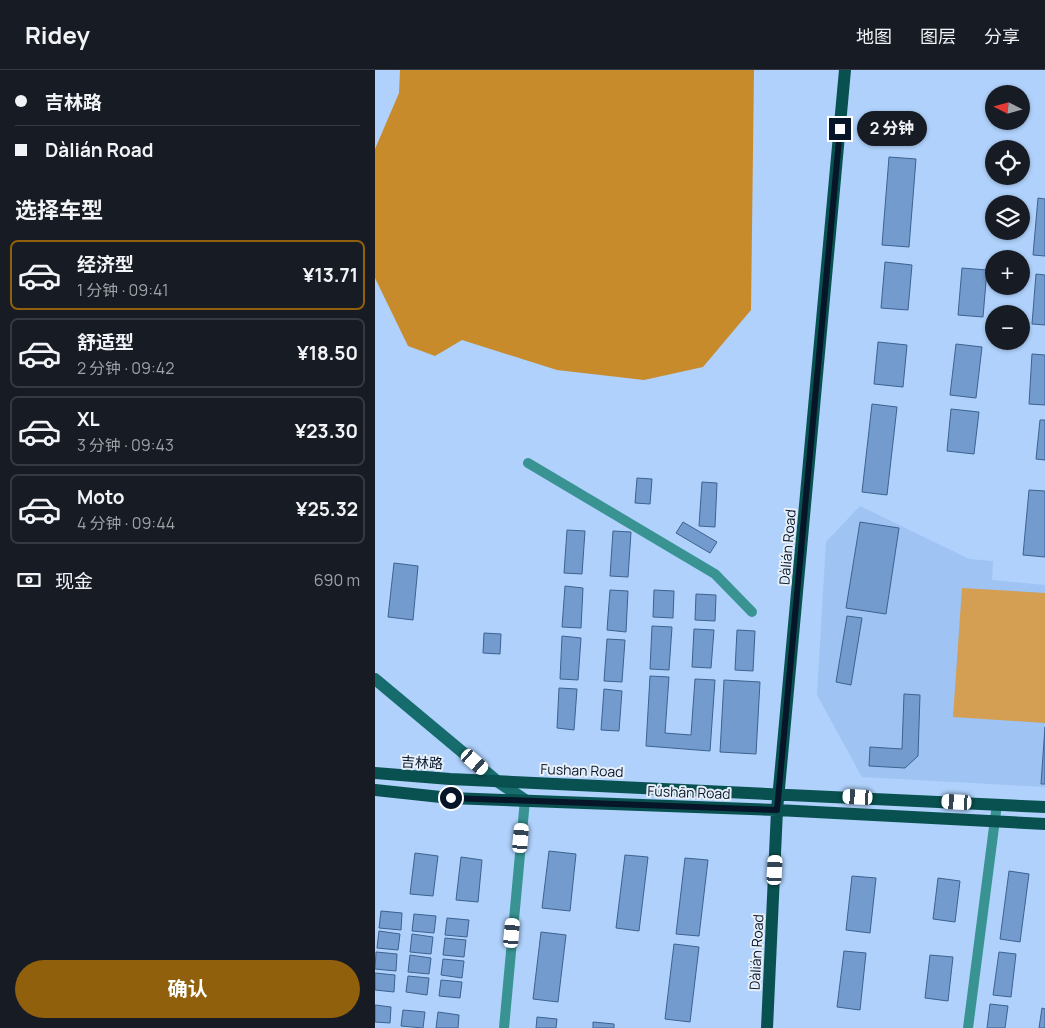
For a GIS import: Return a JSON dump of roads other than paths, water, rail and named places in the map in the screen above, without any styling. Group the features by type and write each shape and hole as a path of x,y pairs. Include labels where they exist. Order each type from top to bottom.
{"main road":[{"name":"Dàlián Road","path":"767,1028 777,810 845,70"},
{"path":"375,679 497,781 525,800"},
{"name":"吉林路","path":"375,773 497,781"},
{"name":"Fushan Road","path":"497,781 1045,807"},
{"path":"375,790 451,798 525,800"},
{"name":"Fúshān Road","path":"525,800 994,820 1045,824"}],"street":[{"path":"528,463 715,574 752,612"},
{"path":"504,1028 525,800"},
{"path":"968,1028 997,804"}]}
